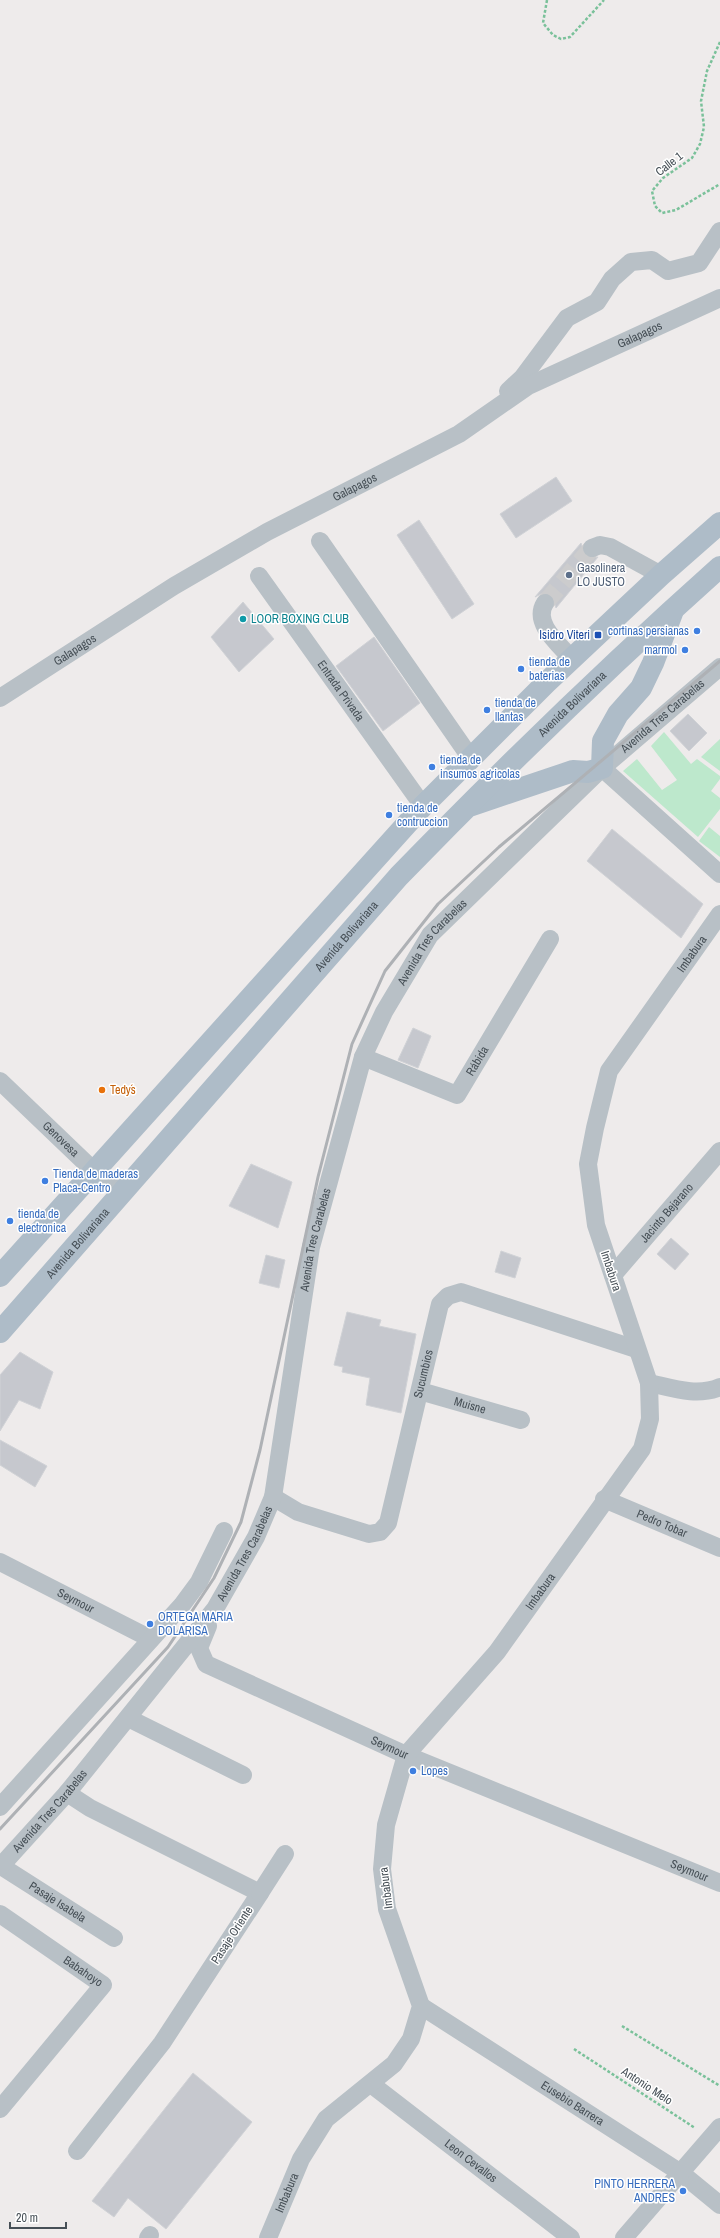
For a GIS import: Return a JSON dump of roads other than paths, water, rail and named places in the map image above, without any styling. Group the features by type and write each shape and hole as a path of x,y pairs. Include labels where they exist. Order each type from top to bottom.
{"main road":[{"path":"0,1276 423,806 572,659 720,523"},
{"name":"Avenida Bolivariana","path":"0,1332 399,876 466,808 674,608 720,567"},
{"path":"466,808 573,771 588,772 602,768 603,742 618,714 641,688 654,664 674,608"}],"street":[{"path":"495,410 567,318 597,302 612,279 631,262 652,260 668,271 699,263 720,232"},
{"name":"Galapagos","path":"0,698 174,586 266,532 459,434 528,386 720,298"},
{"path":"320,540 470,758"},
{"path":"592,548 600,544 610,547 662,575"},
{"name":"Entrada Privada","path":"259,576 423,806"},
{"path":"545,603 542,614 546,628 572,659"},
{"name":"Avenida Tres Carabelas","path":"1,1866 67,1793 215,1609 256,1537 273,1497 311,1247 363,1057 384,1012 430,935 602,768 720,667"},
{"path":"602,768 720,874"},
{"name":"Imbabura","path":"268,2238 301,2159 326,2119 394,2064 411,2039 421,2006 388,1909 382,1869 386,1825 406,1755 497,1652 604,1499 642,1449 650,1419 649,1383 636,1349 596,1225 588,1164 609,1071 720,914"},
{"name":"Rábida","path":"363,1057 457,1095 550,939"},
{"name":"Genovesa","path":"0,1081 94,1170 127,1188"},
{"name":"Jacinto Bejarano","path":"613,1275 720,1151"},
{"name":"Sucumbios","path":"273,1497 298,1512 369,1534 380,1532 388,1523 440,1304 448,1296 461,1292 636,1349"},
{"path":"649,1383 689,1392 708,1392 720,1387"},
{"name":"Muisne","path":"420,1391 520,1420"},
{"name":"Pedro Tobar","path":"604,1499 720,1548"},
{"path":"0,1807 182,1606 199,1582 224,1531"},
{"name":"Seymour","path":"0,1562 151,1639"},
{"name":"Seymour","path":"215,1609 199,1648 206,1664 406,1755 720,1882"},
{"path":"128,1718 243,1775"},
{"name":"Pasaje Oriente","path":"67,1793 90,1808 260,1893 162,2043 77,2151"},
{"path":"260,1893 285,1854"},
{"name":"Pasaje Isabela","path":"1,1866 114,1938"},
{"name":"Babahoyo","path":"0,1914 103,1985 24,2082 0,2109"},
{"name":"Eusebio Barrera","path":"421,2006 681,2173 720,2206"},
{"name":"Leon Cevallos","path":"371,2084 571,2238"},
{"path":"624,2238 715,2133"}],"tunnel":[{"path":"545,603 592,548"}],"railway":[{"path":"0,1829 168,1647 214,1578 241,1522 260,1450 318,1177 352,1044 385,971 438,904 499,847 720,661"}],"place":[{"name":"Gasolinera LO JUSTO","path":"569,575"},
{"name":"LOOR BOXING CLUB","path":"243,619"},
{"name":"cortinas persianas","path":"697,631"},
{"name":"Isidro Viteri","path":"598,635"},
{"name":"marmol","path":"685,650"},
{"name":"tienda de baterias","path":"521,669"},
{"name":"tienda de llantas","path":"487,710"},
{"name":"tienda de insumos agricolas","path":"432,767"},
{"name":"tienda de contruccion","path":"389,815"},
{"name":"Tedy´s","path":"102,1090"},
{"name":"Tienda de maderas Placa-Centro","path":"45,1181"},
{"name":"tienda de electronica","path":"10,1221"},
{"name":"ORTEGA MARIA DOLARISA","path":"150,1624"},
{"name":"Lopes","path":"413,1771"},
{"name":"PINTO HERRERA ANDRES","path":"683,2191"}]}
